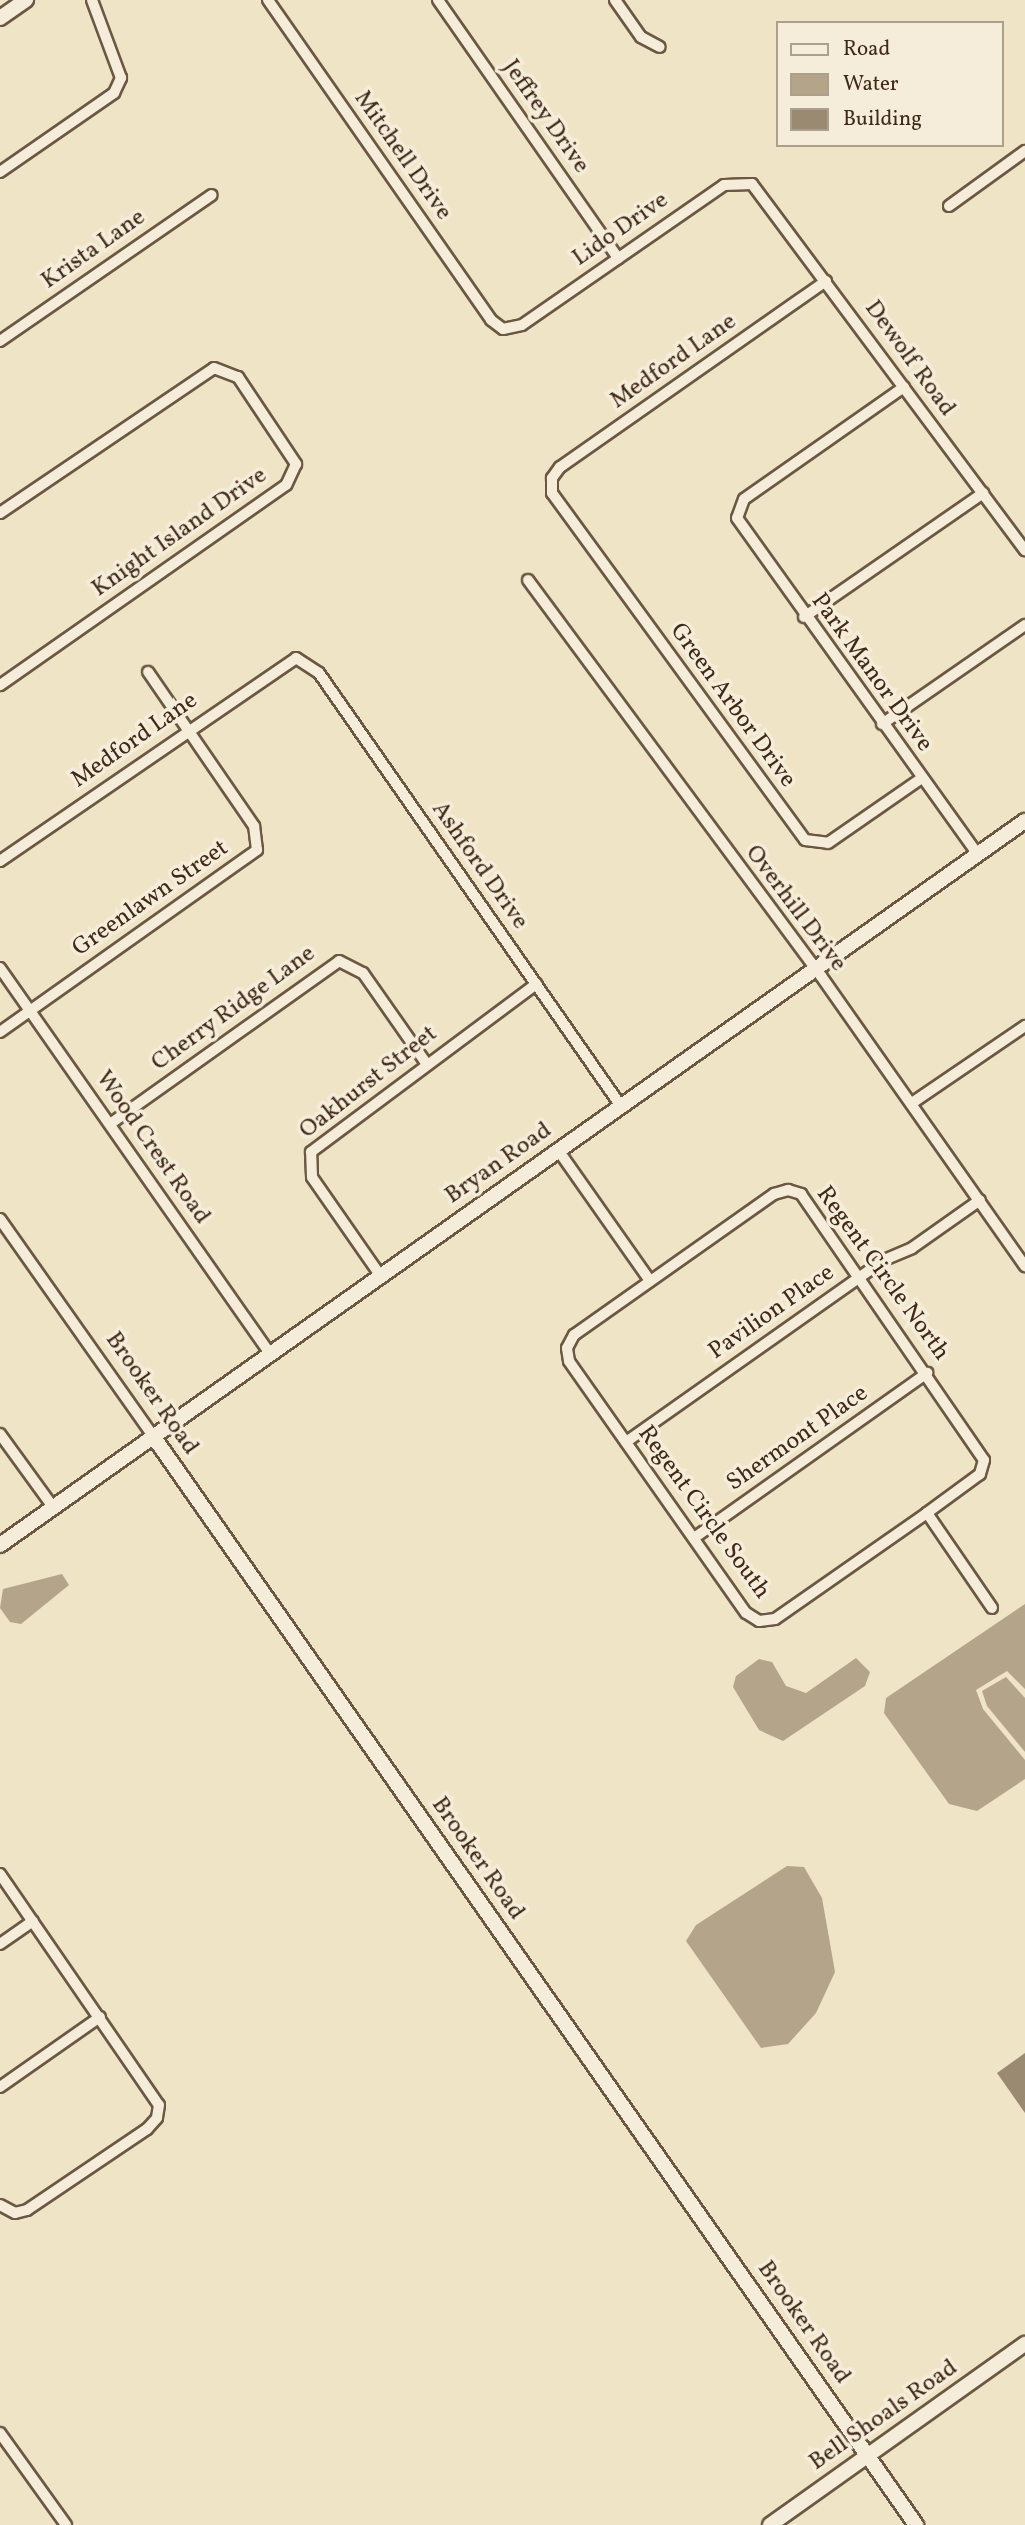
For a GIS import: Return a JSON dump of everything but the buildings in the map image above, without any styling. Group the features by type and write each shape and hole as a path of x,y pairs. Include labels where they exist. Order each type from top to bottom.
{"street":[{"path":"0,18 26,0"},
{"path":"0,172 118,85 121,78 92,0"},
{"name":"Mitchell Drive","path":"268,0 491,320 507,330"},
{"name":"Jeffrey Drive","path":"438,0 618,258"},
{"path":"615,0 641,37 660,47"},
{"path":"949,206 1025,151"},
{"name":"Lido Drive","path":"507,330 522,326 730,182 747,182 760,192"},
{"name":"Dewolf Road","path":"760,192 1025,550"},
{"name":"Krista Lane","path":"0,341 212,195"},
{"name":"Medford Lane","path":"551,482 560,467 826,281"},
{"name":"Knight Island Drive","path":"0,513 214,368 238,377 296,464 286,485 0,685"},
{"name":"Park Manor Drive","path":"904,387 744,499 737,514 741,530 978,855"},
{"name":"Green Arbor Drive","path":"551,482 557,502 805,840 828,843 922,778"},
{"path":"804,617 983,493"},
{"name":"Overhill Drive","path":"528,580 800,955 816,969 1025,1266"},
{"path":"882,724 1025,625"},
{"name":"Medford Lane","path":"0,861 188,729 296,658"},
{"name":"Ashford Drive","path":"296,658 319,673 621,1106"},
{"name":"Greenlawn Street","path":"0,1032 257,850 254,826 148,672"},
{"name":"Bryan Road","path":"0,1545 1025,821"},
{"name":"Cherry Ridge Lane","path":"110,1124 340,961 363,973 426,1063"},
{"name":"Wood Crest Road","path":"0,968 270,1353"},
{"name":"Oakhurst Street","path":"380,1275 312,1177 308,1158 426,1063 536,984"},
{"path":"912,1103 1025,1026"},
{"path":"558,1150 650,1281"},
{"name":"Regent Circle North","path":"650,1281 788,1190 801,1194 985,1460 980,1474 927,1513"},
{"name":"Pavilion Place","path":"626,1442 859,1278 980,1200"},
{"name":"Brooker Road","path":"0,1219 916,2525"},
{"name":"Regent Circle South","path":"650,1281 574,1335 567,1348 569,1360 746,1613 767,1621 927,1513"},
{"name":"Shermont Place","path":"694,1538 927,1373"},
{"path":"0,1434 52,1507"},
{"path":"927,1513 992,1608"},
{"path":"0,1874 156,2098 157,2118 27,2210 15,2213 0,2205"},
{"path":"0,1944 33,1921"},
{"path":"0,2087 100,2017"},
{"name":"Bell Shoals Road","path":"770,2525 1025,2344"},
{"path":"0,2433 66,2525"}],"water":[{"path":"62,1574 69,1585 21,1624 10,1622 0,1608 3,1589"},
{"path":"1025,1604 1025,1689 1007,1671 976,1690 983,1709 1025,1760 1025,1779 977,1811 949,1804 884,1713 886,1698"},
{"path":"856,1658 870,1672 865,1686 783,1741 759,1730 733,1687 736,1676 759,1659 772,1662 786,1686 806,1693"},
{"path":"1006,1677 1025,1698 1025,1752 987,1706 982,1691"},
{"path":"787,1866 804,1867 822,1898 835,1972 816,2013 788,2044 761,2048 686,1941 696,1925"}]}
